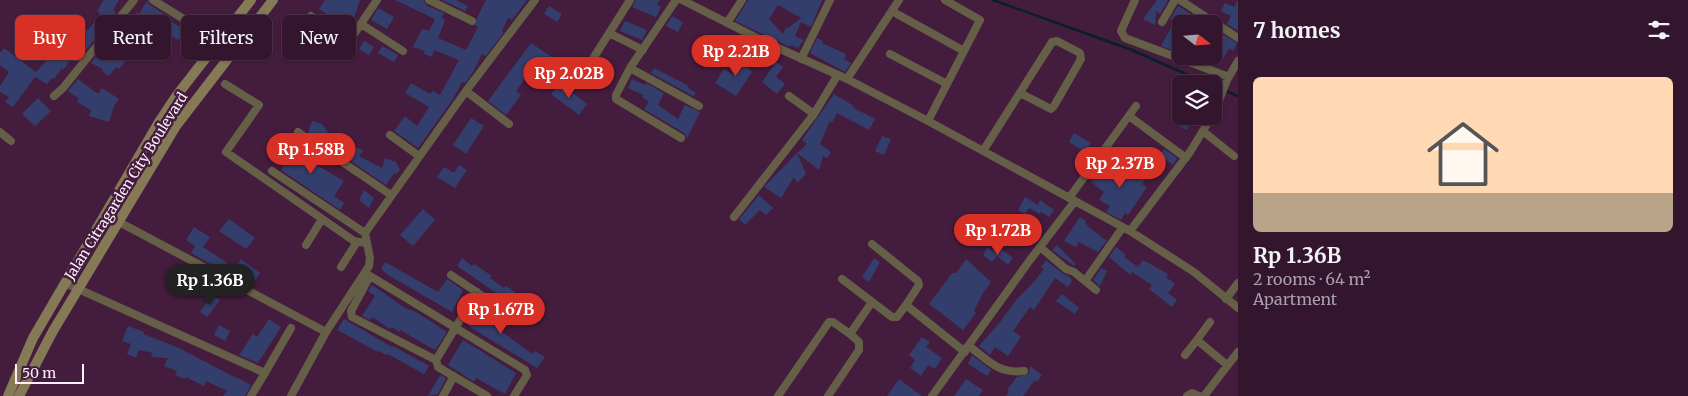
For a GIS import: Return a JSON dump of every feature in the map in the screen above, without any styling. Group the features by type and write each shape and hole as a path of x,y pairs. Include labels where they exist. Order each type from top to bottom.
{"main road":[{"name":"Jalan Citragarden City Boulevard","path":"8,396 34,338 65,282 177,95 251,0"},
{"name":"Jalan Citragarden City Boulevard","path":"19,396 53,331 190,105 273,0"}],"street":[{"path":"54,96 63,88 134,0"},
{"path":"153,0 181,17"},
{"path":"356,31 377,0"},
{"path":"429,0 472,21"},
{"path":"341,267 361,243 365,233 466,91 535,0"},
{"path":"594,57 630,0"},
{"path":"676,0 630,68 616,95 616,99 682,138"},
{"path":"682,0 928,120 983,152 1127,229 1194,272 1238,308"},
{"path":"727,23 742,0"},
{"path":"801,59 830,0"},
{"path":"847,79 898,2 888,0"},
{"path":"928,120 980,20 945,0"},
{"path":"1135,0 1121,31 1125,38 1228,79"},
{"path":"1162,22 1175,0"},
{"path":"1180,0 1238,38"},
{"path":"897,14 964,51"},
{"path":"361,24 403,50"},
{"path":"609,33 643,50"},
{"path":"983,152 1020,93 1054,41 1080,54 1081,59 1051,109 1020,93"},
{"path":"890,54 947,84"},
{"path":"1222,94 1238,61"},
{"path":"630,68 699,106"},
{"path":"734,217 814,114 837,76"},
{"path":"226,84 259,105 226,152 322,219 361,243 370,258 367,275 351,311 352,317 436,360 438,367 487,396"},
{"path":"466,91 509,124"},
{"path":"789,96 814,114"},
{"path":"932,396 1040,247 1136,106"},
{"path":"1129,116 1186,158"},
{"path":"1085,281 1186,158 1208,125"},
{"path":"0,132 11,141"},
{"path":"298,132 391,196"},
{"path":"1204,132 1234,156"},
{"path":"390,135 420,156"},
{"path":"272,171 365,233"},
{"path":"306,245 322,219"},
{"path":"119,222 326,332"},
{"path":"842,279 894,318 906,305 919,285 918,281 872,244"},
{"path":"1040,247 1066,270 1074,272 1096,290"},
{"path":"291,396 326,332 367,275"},
{"path":"367,275 526,370 527,375 514,396"},
{"path":"451,275 499,307"},
{"path":"65,282 265,373"},
{"path":"1226,299 1238,283"},
{"path":"436,360 477,292"},
{"path":"850,334 872,302"},
{"path":"906,305 967,349 1000,369 1013,372 1024,371"},
{"path":"778,396 829,322 833,322 859,342 859,350 828,396"},
{"path":"1185,355 1210,322"},
{"path":"250,396 291,328"},
{"path":"1197,340 1229,363 1238,367"},
{"path":"1204,396 1238,352"},
{"path":"444,396 454,376"},
{"path":"938,389 943,396"},
{"path":"1187,396 1192,393 1199,396"}],"building":[{"path":"104,0 119,0 113,10 116,12 114,15 99,15 97,11"},
{"path":"325,0 360,0 355,15 328,15 319,9"},
{"path":"395,0 423,0 426,5 444,13 442,17 445,21 438,38 466,50 478,27 475,25 477,18 486,0 527,0 512,20 508,18 502,31 504,32 486,56 482,54 473,72 465,83 462,82 453,99 418,148 394,131 405,116 417,126 429,107 405,93 411,83 430,94 433,91 440,95 459,60 434,50 432,57 424,54 425,51 413,47 422,29 429,31 435,19"},
{"path":"442,0 456,0 468,6 465,11"},
{"path":"636,0 660,0 657,5 661,7 656,17 632,7"},
{"path":"748,0 822,0 811,27 801,22 795,36 804,40 798,48 791,45 790,47 735,21","holes":["778,5 801,18 788,28 786,27 783,34 769,19"]},
{"path":"1157,0 1168,0 1160,14 1156,11 1155,25 1143,19"},
{"path":"1238,0 1238,31 1227,24 1231,16 1221,11 1225,3 1234,7"},
{"path":"147,1 166,15 134,15 137,12 139,14"},
{"path":"549,6 562,14 557,22 544,14"},
{"path":"1178,6 1193,15 1172,15"},
{"path":"378,8 394,17 387,29 371,20"},
{"path":"672,16 683,22 678,32 666,26"},
{"path":"95,21 95,39 85,51 85,28 88,30"},
{"path":"625,21 647,30 642,40 620,31"},
{"path":"171,22 181,28 181,36 178,40 171,35"},
{"path":"1172,26 1172,50 1161,46"},
{"path":"1222,34 1237,43 1233,51 1229,48 1222,61"},
{"path":"817,38 823,41 822,43 846,54 844,59 851,63 845,72 810,53"},
{"path":"364,41 374,47 369,55 359,49"},
{"path":"531,43 565,66 557,77 536,63 516,91 521,95 506,115 488,101"},
{"path":"382,46 398,55 394,62 378,53"},
{"path":"4,48 15,56 15,60 20,60 36,72 47,60 66,60 69,62 47,84 35,77 13,107 5,102 9,97 0,92 0,86 9,72 0,65 0,53"},
{"path":"744,53 752,56 747,66 752,72 736,96 715,83 724,69 733,75"},
{"path":"95,58 95,60 126,60 119,69 116,67 109,76 102,71 103,69 91,63"},
{"path":"776,62 783,67 776,77 785,84 777,94 762,82"},
{"path":"654,68 689,86 688,88 696,93 693,96 651,73"},
{"path":"78,79 98,94 102,88 119,99 114,106 109,122 89,116 91,110 77,102 79,99 68,91"},
{"path":"632,79 645,85 646,83 664,93 658,105 678,119 685,105 700,112 687,138 684,133 644,109 649,102 642,97 643,95 628,88"},
{"path":"560,83 587,104 579,115 551,94"},
{"path":"834,94 854,106 852,107 875,119 869,130 837,113 832,123 830,121 820,144 831,152 827,158 823,156 819,170 797,153 807,144 802,140"},
{"path":"38,98 51,111 35,126 22,114"},
{"path":"471,118 484,126 466,154 453,145"},
{"path":"312,121 322,124 331,137 336,139 334,142 353,152 356,147 363,151 359,156 382,168 385,158 396,162 400,170 395,175 394,173 386,185 308,132"},
{"path":"1177,125 1190,125 1187,130"},
{"path":"1074,133 1091,143 1085,152 1069,142"},
{"path":"882,136 891,139 884,155 875,151"},
{"path":"287,141 295,149 315,160 313,163 344,181 334,196 344,203 340,210 281,170 286,162 276,158 283,150"},
{"path":"1164,149 1177,158 1173,165 1159,155"},
{"path":"797,153 806,174 797,183 794,177 781,198 764,187"},
{"path":"1107,161 1123,174 1124,172 1132,176 1143,167 1150,172 1142,184 1147,187 1128,215 1125,213 1121,220 1106,212 1110,206 1099,200 1104,192 1091,182"},
{"path":"459,165 467,170 455,188 437,177 444,167 454,173"},
{"path":"364,190 374,198 369,208 359,200"},
{"path":"759,195 773,208 766,215 760,210 745,225 739,219"},
{"path":"1025,197 1038,205 1040,200 1054,210 1049,217 1029,208 1025,214 1018,210"},
{"path":"423,209 435,220 413,246 400,235"},
{"path":"1080,217 1100,237 1107,240 1098,252 1079,242 1076,247 1064,241"},
{"path":"229,219 255,238 246,249 219,231"},
{"path":"194,227 210,237 203,247 235,268 241,259 260,273 251,286 242,281 244,277 238,274 235,278 191,253 195,246 186,240"},
{"path":"1057,245 1075,263 1074,266 1052,250"},
{"path":"1116,247 1126,255 1124,257 1138,267 1143,260 1168,274 1166,277 1175,284 1168,293 1177,300 1172,307 1149,289 1152,285 1132,272 1130,275 1109,257"},
{"path":"987,248 998,254 1001,249 1013,258 1008,265 997,256 992,262 983,255"},
{"path":"462,258 472,266 474,264 492,276 490,278 504,288 506,286 515,292 506,305 497,299 499,295 457,266"},
{"path":"874,258 880,262 869,282 862,277"},
{"path":"966,259 991,282 974,311 976,313 963,330 929,304 952,273 956,273"},
{"path":"1046,260 1070,277 1072,281 1068,287 1055,278 1034,310 1030,307 1013,331 1021,337 1008,356 995,347 990,355 979,346 1017,299 1034,282 1044,269 1041,267"},
{"path":"385,262 438,292 447,279 463,290 452,312 388,275 381,269"},
{"path":"1101,268 1107,271 1100,286 1093,280"},
{"path":"372,285 405,308 416,312 447,332 435,350 400,330 399,332 392,327 390,329 372,317 370,320 362,316 375,296 368,291"},
{"path":"1062,294 1079,308 1075,314 1056,301"},
{"path":"212,295 220,300 207,317 200,312"},
{"path":"481,303 498,312 490,323 533,354 535,351 545,357 537,368 470,327 468,324"},
{"path":"269,319 281,327 258,363 239,355 253,334 257,337"},
{"path":"344,319 429,366 424,374 388,354 378,352 337,330"},
{"path":"219,325 230,331 225,341 214,335"},
{"path":"128,326 179,348 251,385 245,396 223,396 227,391 206,381 204,386 186,377 185,379 175,375 177,371 164,366 168,358 151,357 153,353 139,350 136,358 127,354 131,344 122,341"},
{"path":"922,337 930,342 926,347 942,358 935,369 928,365 921,376 910,368 915,360 909,355"},
{"path":"463,340 516,373 505,394 476,378 474,382 448,365"},
{"path":"972,355 991,370 987,376 968,364"},
{"path":"1030,366 1042,375 1037,382 1035,380 1023,396 1006,396 1009,392 1007,390 1017,377 1029,374"},
{"path":"440,375 446,378 438,394 428,396"},
{"path":"899,379 922,396 887,396"},
{"path":"966,379 983,390 979,396 954,396"}],"waterway":[{"path":"993,0 1132,50 1188,75"},
{"path":"1222,89 1238,96"}]}
